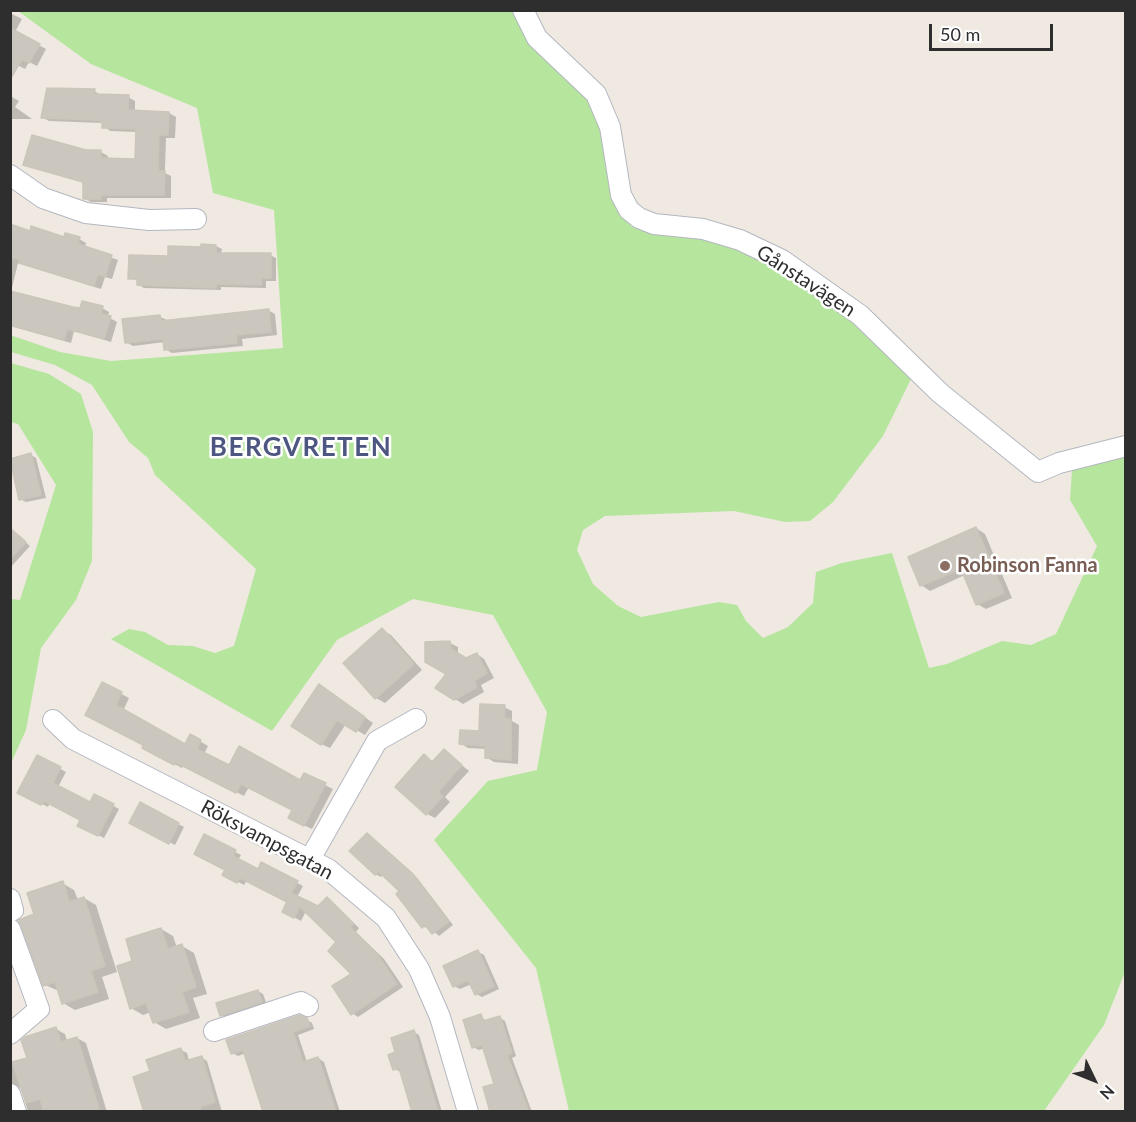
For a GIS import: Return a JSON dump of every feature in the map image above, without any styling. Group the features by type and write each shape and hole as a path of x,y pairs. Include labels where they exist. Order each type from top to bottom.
{"street":[{"name":"Gånstavägen","path":"523,10 537,38 596,94 610,127 621,195 629,210 639,218 654,224 703,229 740,240 782,260 860,315 940,393 1038,472 1059,463 1125,446"},
{"path":"10,175 43,198 86,213 149,220 196,219"},
{"path":"310,859 377,741 416,719"},
{"name":"Röksvampsgatan","path":"52,720 73,739 328,869 386,918 407,946 440,1017 468,1112"},
{"path":"10,899 14,910 10,912"},
{"path":"10,929 39,1009 10,1034"},
{"path":"214,1030 301,1002 308,1006"},
{"path":"10,1094 16,1112"}],"green space":[{"path":"18,11 518,11 591,97 602,127 623,215 632,227 653,234 700,235 779,265 854,321 897,361 911,379 883,436 833,502 810,521 785,522 734,511 605,516 583,530 577,550 593,584 618,606 641,617 719,602 737,605 746,621 763,638 788,627 813,603 816,572 842,563 892,553 929,668 947,664 1002,641 1031,645 1056,634 1097,546 1070,500 1072,470 1125,456 1126,969 1104,1025 1044,1111 569,1111 536,968 434,840 488,781 537,770 547,712 493,615 413,599 337,640 272,731 111,639 129,629 145,632 168,645 193,646 215,653 234,646 256,569 155,475 148,458 129,442 92,385 55,365 11,352 10,335 60,352 111,361 283,348 274,210 213,193 197,108 91,64"},
{"path":"11,363 49,374 81,394 93,432 92,561 76,600 41,648 26,730 11,763 11,599 20,600 56,485 18,424 11,422"}],"building":[{"path":"10,28 40,44 29,63 22,59 10,80"},
{"path":"47,88 95,89 94,94 129,95 128,110 169,112 168,135 159,135 158,164 159,171 165,171 164,195 101,195 101,199 83,199 83,182 23,165 32,135 86,150 101,150 101,158 135,159 136,129 102,128 102,121 94,120 41,118"},
{"path":"10,224 30,231 31,226 64,237 65,233 80,237 78,244 112,255 105,277 98,274 94,286 19,263 20,260 10,257"},
{"path":"201,244 216,245 216,253 271,253 271,278 261,278 261,285 216,284 216,288 137,285 137,279 128,279 129,255 168,256 168,246 201,247"},
{"path":"10,291 73,307 80,308 82,301 103,306 101,314 111,316 104,339 67,329 64,340 10,325"},
{"path":"269,309 271,332 236,335 237,343 164,350 163,339 125,343 122,319 160,315 161,321"},
{"path":"31,453 41,495 19,500 10,459"},
{"name":"Robinson Fanna","path":"976,527 1004,593 976,605 961,569 920,586 908,557"},
{"path":"10,528 26,542 10,559"},
{"path":"382,628 414,664 375,699 343,663"},
{"path":"450,641 451,649 466,658 477,653 487,673 474,681 477,687 454,700 435,688 446,674 425,662 425,642"},
{"path":"102,682 122,692 116,705 185,744 190,734 201,740 197,749 229,765 239,746 300,780 304,773 326,783 304,826 288,818 292,810 241,784 236,793 175,762 174,765 142,748 143,745 85,715"},
{"path":"319,684 365,717 356,732 337,720 321,745 291,726"},
{"path":"480,704 505,705 504,718 511,719 511,760 485,758 485,746 459,744 460,730 479,731"},
{"path":"444,749 462,765 438,792 443,796 426,815 395,787 424,754 432,762"},
{"path":"37,755 61,767 53,783 90,802 94,794 114,804 98,836 77,826 80,820 44,801 41,805 17,793"},
{"path":"140,802 179,823 169,844 129,823"},
{"path":"367,833 413,874 449,922 432,934 425,925 422,928 396,894 399,891 378,871 375,875 349,851"},
{"path":"204,834 236,850 233,856 258,869 261,862 298,881 291,893 318,906 327,897 354,924 350,927 377,954 397,984 351,1015 332,986 351,974 328,951 336,942 300,907 294,918 282,912 287,902 240,878 237,883 222,875 225,870 194,854"},
{"path":"63,881 69,902 84,897 105,966 91,971 98,992 62,1004 55,982 43,986 19,920 34,914 27,893"},
{"path":"161,928 168,949 182,944 196,987 182,992 189,1012 153,1023 146,1003 130,1009 117,966 132,961 126,939"},
{"path":"478,950 494,986 475,995 468,980 453,987 443,966"},
{"path":"258,990 262,1002 220,1016 216,1003"},
{"path":"481,1014 483,1021 500,1016 512,1053 507,1055 529,1112 490,1112 483,1087 494,1084 482,1045 472,1048 463,1020"},
{"path":"300,1015 307,1018 310,1026 293,1032 303,1062 318,1057 336,1112 263,1112 243,1050 231,1054 226,1040"},
{"path":"56,1027 61,1042 77,1037 99,1109 91,1112 44,1112 40,1099 26,1103 12,1062 27,1058 21,1040"},
{"path":"414,1030 438,1112 412,1112 399,1068 393,1070 388,1055 395,1052 391,1038"},
{"path":"181,1048 185,1061 202,1056 215,1102 200,1107 201,1112 144,1112 133,1077 150,1071 146,1060"}],"place":[{"name":"Robinson Fanna","path":"945,566"}],"district":[{"name":"BERGVRETEN","path":"301,448"}]}
